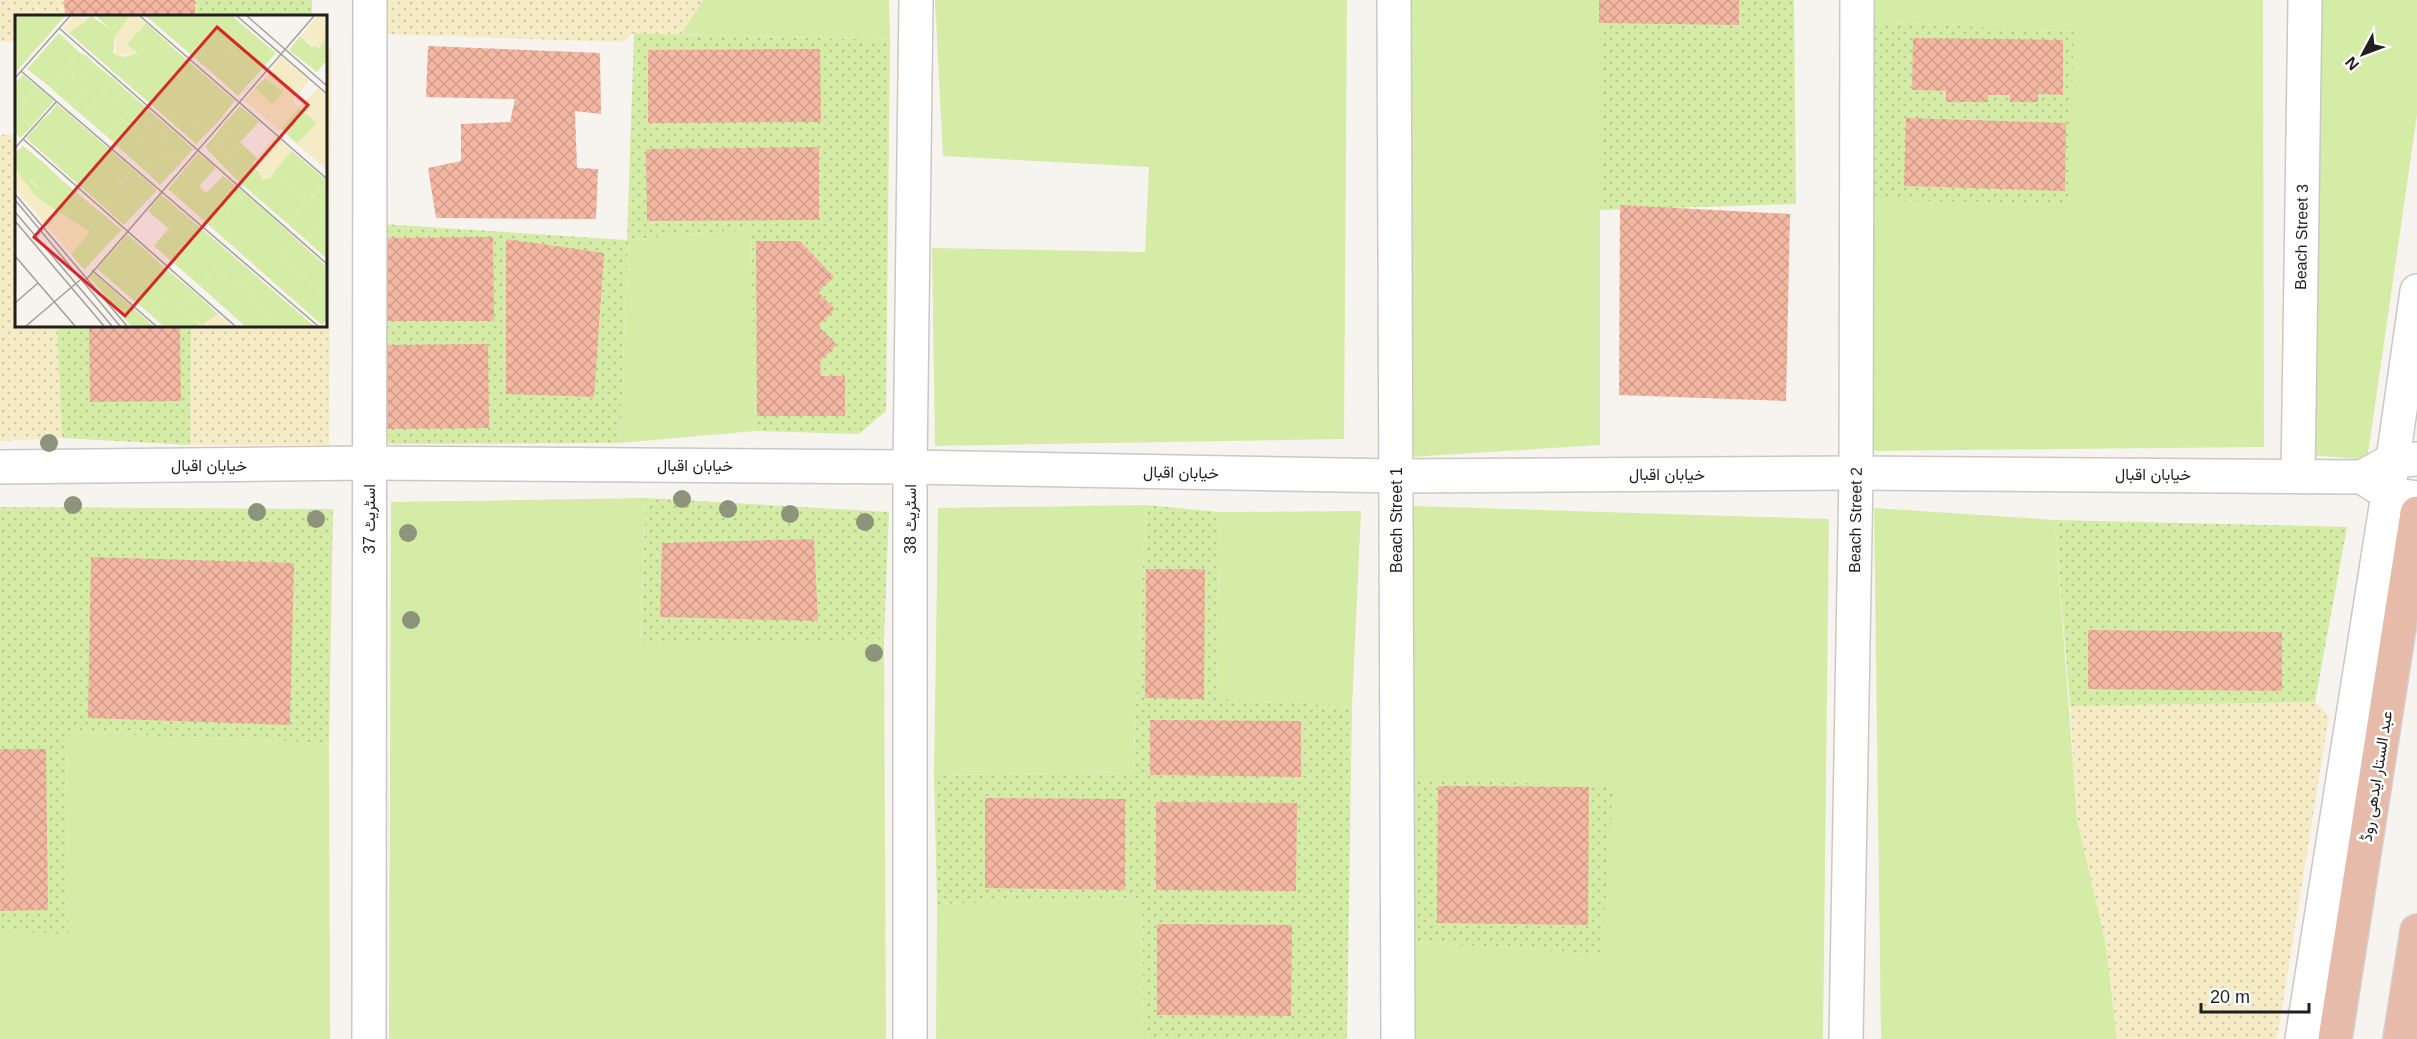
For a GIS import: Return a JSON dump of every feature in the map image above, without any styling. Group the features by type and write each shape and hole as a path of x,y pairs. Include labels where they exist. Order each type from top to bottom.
{"main road":[{"name":"عبد الستار ایدھی روڈ","path":"2336,1039 2417,513"},
{"path":"2400,1039 2417,931"}],"street":[{"name":"اسٹریٹ 37","path":"369,1039 370,0"},
{"name":"اسٹریٹ 38","path":"910,1039 910,466 916,0"},
{"name":"Beach Street 1","path":"1394,0 1398,1039"},
{"name":"Beach Street 2","path":"1846,1039 1856,473 1857,0"},
{"name":"Beach Street 3","path":"2298,475 2305,0"},
{"path":"2302,1039 2389,490 2404,460 2417,291"},
{"name":"خیابان اقبال","path":"0,466 369,464 910,466 1396,476 1856,473 2298,475 2389,490"}],"green space":[{"path":"64,0 312,0 312,15 65,15"},
{"path":"703,0 889,0 890,40 681,34"},
{"path":"935,0 1347,0 1344,439 935,446 932,248 1145,252 1149,167 943,156"},
{"path":"1410,0 1600,0 1600,445 1411,457"},
{"path":"1600,0 1794,0 1796,204 1600,210"},
{"path":"1871,0 2263,0 2264,447 1868,451 1868,200 2073,32 1871,21"},
{"path":"2320,0 2417,0 2417,115 2367,460 2312,455"},
{"path":"1871,21 2074,32 2068,203 1868,200"},
{"path":"634,33 890,40 886,411 859,434 755,431 751,229 628,240 620,443 388,444 382,224 627,240"},
{"path":"751,229 755,431 620,443 628,240"},
{"path":"57,327 191,327 190,445 62,438"},
{"path":"646,498 640,643 884,639 886,1039 389,1039 391,502"},
{"path":"646,498 889,512 884,639 640,644"},
{"path":"1146,505 1133,772 934,775 938,508"},
{"path":"1146,505 1220,512 1216,698 1352,707 1347,1039 1144,1039 1142,898 937,904 934,775 1133,772"},
{"path":"1414,506 1829,519 1823,1039 1415,1039 1415,942 1602,954 1410,779"},
{"path":"0,507 333,509 329,743 66,732 69,934 0,932"},
{"path":"1874,508 2055,520 2077,819 2106,945 2117,1039 1881,1039"},
{"path":"1361,511 1352,707 1216,698 1220,512"},
{"path":"2055,520 2347,527 2315,702 2070,706"},
{"path":"66,732 329,743 330,1039 0,1039 0,932 69,934"},
{"path":"1410,779 1613,786 1602,954 1415,942"},
{"path":"1142,898 1144,1039 936,1039 937,904"}],"sand":[{"path":"0,0 64,0 65,15 15,15 15,42 0,41"},
{"path":"384,0 703,0 681,34 634,33 621,42 383,34"},
{"path":"327,47 331,48 329,445 190,445 191,327 327,327"},
{"path":"15,134 15,327 57,327 62,438 0,441 0,135"},
{"path":"2315,702 2329,716 2277,1039 2117,1039 2106,945 2077,819 2070,706"}],"building":[{"path":"64,0 195,0 195,15 65,15"},
{"path":"1599,0 1739,0 1739,25 1599,23"},
{"path":"1913,38 2063,40 2063,95 2038,94 2038,102 2010,102 2010,95 1988,95 1988,102 1946,102 1946,91 1912,90"},
{"path":"428,46 600,53 601,114 575,111 577,168 598,169 596,219 436,218 428,168 461,161 461,124 510,122 515,99 426,97"},
{"path":"820,49 821,122 648,123 648,50"},
{"path":"1906,118 2066,123 2065,191 1904,186"},
{"path":"819,147 819,220 647,221 646,149"},
{"path":"1620,205 1790,214 1786,401 1619,395"},
{"path":"493,237 494,321 386,321 385,238"},
{"path":"506,239 604,253 594,397 506,394"},
{"path":"756,241 800,241 834,277 818,292 835,309 818,326 837,345 820,361 821,376 845,376 845,416 757,416"},
{"path":"89,327 180,327 181,401 90,402"},
{"path":"488,344 489,428 382,429 380,345"},
{"path":"814,539 818,621 660,617 662,543"},
{"path":"91,557 294,563 290,725 88,718"},
{"path":"1146,569 1205,569 1204,699 1145,698"},
{"path":"2088,630 2282,632 2282,691 2088,689"},
{"path":"1150,720 1301,721 1301,777 1150,775"},
{"path":"0,749 46,749 48,910 0,911"},
{"path":"1438,786 1589,787 1588,925 1437,923"},
{"path":"985,798 1125,799 1125,890 985,888"},
{"path":"1156,802 1297,803 1296,891 1156,890"},
{"path":"1157,924 1292,925 1291,1016 1157,1015"}]}
